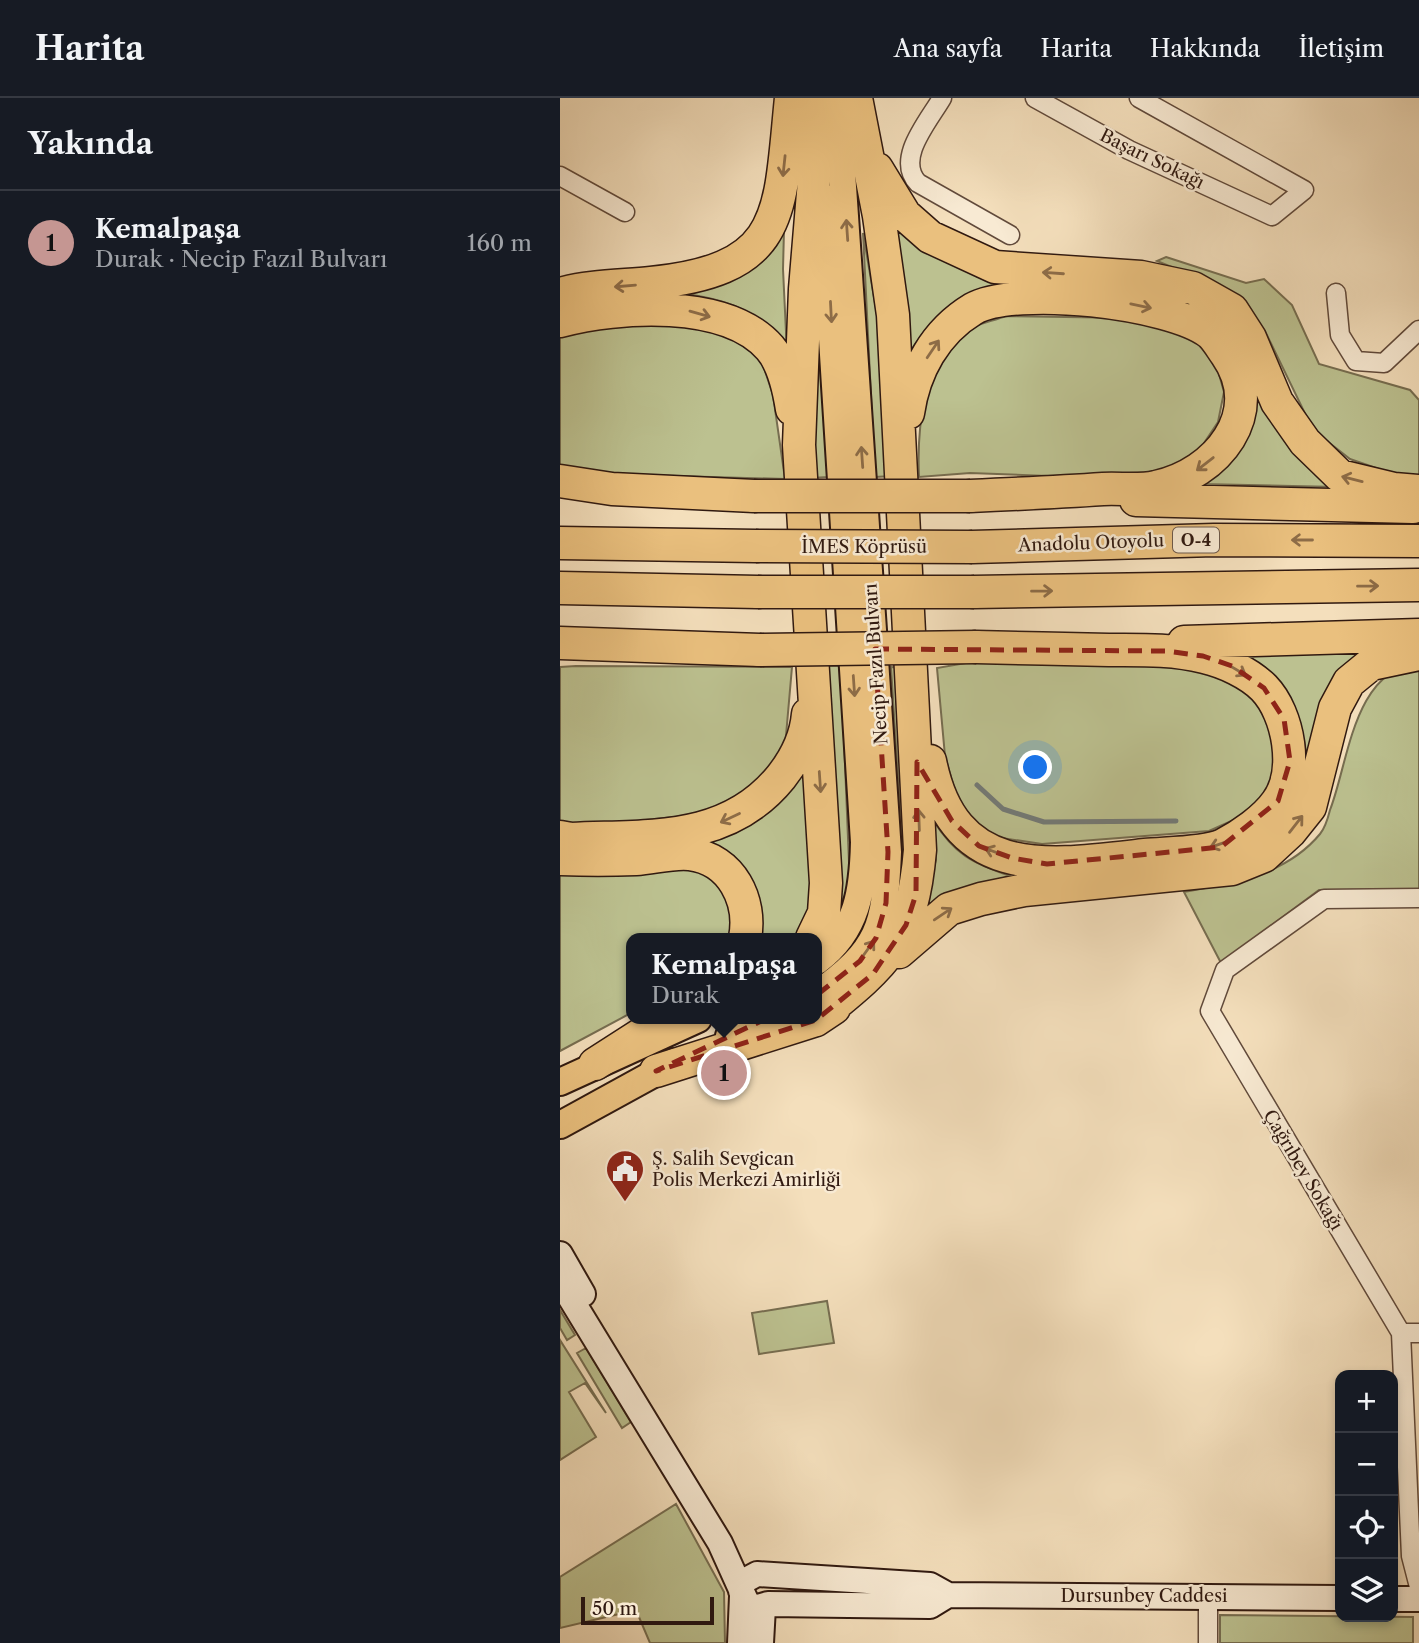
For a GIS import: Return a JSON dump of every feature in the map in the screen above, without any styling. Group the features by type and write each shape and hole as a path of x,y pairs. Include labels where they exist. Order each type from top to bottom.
{"highway":[{"path":"560,294 691,279 735,264 763,239 781,194 791,98"},
{"path":"822,1004 873,974 906,925 916,894 920,850 893,315 879,216 856,98"},
{"path":"856,98 874,164 905,215 930,237 995,267 1141,277 1193,288 1232,310 1250,338 1277,402 1305,442 1340,476 1394,489 1419,491"},
{"path":"814,933 824,913 826,883 799,444 805,289 818,133"},
{"path":"900,460 917,374 948,327 976,307 1015,300 1094,300 1133,304 1172,313 1211,333 1235,367 1240,408 1230,441 1203,469 1156,487 971,496"},
{"path":"560,321 623,310 687,310 735,323 771,349 788,386 799,444"},
{"path":"560,481 612,489 754,496"},
{"path":"560,502 754,496 971,496 1419,507"},
{"name":"Anadolu Otoyolu","path":"972,547 1214,540 1419,541"},
{"name":"İMES Köprüsü","path":"560,543 972,547"},
{"path":"560,589 974,592 1419,585"},
{"path":"560,657 1419,635"},
{"path":"560,643 760,650"},
{"path":"913,680 936,794 953,821 979,846 1012,858 1047,864 1221,846 1252,827 1278,801 1290,761 1284,719 1264,688 1232,666 1203,656 1166,651 976,647"},
{"path":"822,1004 872,980 915,935 949,909 1024,890 1232,869 1264,856 1290,832 1310,807 1335,708 1349,682 1371,664 1419,654"},
{"path":"560,837 689,831 727,822 757,804 793,761 807,730 812,660"},
{"path":"560,859 691,854 724,868 744,893 748,923 746,933"},
{"path":"658,1044 684,1024"},
{"path":"595,1064 658,1044 743,1024"}],"main road":[{"name":"Necip Fazıl Bulvarı","path":"813,98 818,133 864,842 863,888 846,929 834,949 822,957"},
{"name":"Necip Fazıl Bulvarı","path":"822,1001 860,961 876,938 886,903 888,852 837,98"},
{"path":"560,1125 658,1044 690,1024"},
{"path":"658,1044 744,1024"},
{"path":"560,1082 595,1064"},
{"path":"560,1254 744,1560 756,1591 761,1643"},
{"path":"560,1281 720,1543 756,1591"},
{"path":"740,1643 756,1591"},
{"name":"Dursunbey Caddesi","path":"756,1591 930,1606 948,1595 1335,1598"},
{"path":"1398,1599 1419,1600"}],"street":[{"path":"942,98 908,158 912,176 918,183 1010,235"},
{"name":"Başarı Sokağı","path":"1035,98 1129,150 1272,216 1304,190 1139,98"},
{"path":"560,176 625,212"},
{"path":"1336,293 1340,335 1356,361 1384,363 1419,330"},
{"name":"Çağrıbey Sokağı","path":"1419,898 1324,899 1225,970 1210,1011 1410,1333 1411,1556 1419,1587"},
{"path":"1208,1596 1208,1643"}],"highlighted area":[{"path":"875,649 1166,651 1203,656 1232,666 1264,688 1284,719 1290,761 1278,801 1221,847 1047,864 1012,858 979,846 952,821 917,762 916,894 906,925 873,974 816,1020 656,1071 818,994 860,961 876,938 886,903 888,852"}],"green space":[{"path":"882,206 1019,281 981,290 951,305 927,328 905,361"},
{"path":"784,230 787,353 766,327 745,311 720,301 687,294 741,269 764,252"},
{"path":"863,233 881,338 893,476 875,477"},
{"path":"1166,257 1246,283 1264,279 1292,305 1319,364 1410,390 1419,400 1419,478 1402,477 1350,459 1313,430 1265,331 1230,291 1157,261"},
{"path":"1006,316 1132,318 1198,341 1217,367 1224,392 1218,422 1204,443 1206,448 1182,464 1156,472 1048,476 970,473 919,477 921,418 931,377 939,359 965,331"},
{"path":"818,322 828,477 812,478"},
{"path":"624,323 720,329 761,359 773,395 785,479 606,474 560,470 560,334"},
{"path":"1252,366 1338,487 1200,484 1231,459 1248,435 1253,406"},
{"path":"1375,647 1307,768 1305,745 1292,704 1231,652"},
{"path":"977,661 1126,662 1168,665 1206,672 1237,683 1258,699 1268,719 1280,760 1264,796 1247,814 1209,831 1042,844 995,837 969,817 955,791 945,756 937,668"},
{"path":"1419,663 1419,889 1319,890 1221,963 1184,892 1258,875 1291,859 1306,848 1320,834 1326,823 1349,744 1367,700 1380,682 1397,669"},
{"path":"820,666 841,666 850,887 835,912"},
{"path":"560,667 792,667 785,747 744,801 683,816 589,826 560,825"},
{"path":"891,667 905,668 913,872 904,874"},
{"path":"811,760 811,916 797,933 757,933 761,914 757,894 734,856 689,845 728,832 759,816 799,778"},
{"path":"933,820 949,842 965,856 1010,876 947,895 922,912 936,860"},
{"path":"695,865 732,895 732,933 626,933 626,1016 560,1051 560,872"},
{"path":"827,1301 834,1343 759,1354 752,1313"},
{"path":"560,1310 575,1335 567,1340 560,1328"},
{"path":"560,1340 606,1413 585,1383 569,1392 596,1437 560,1460"},
{"path":"586,1348 631,1422 622,1428 577,1353"},
{"path":"676,1504 724,1592 725,1643 650,1643 636,1610 560,1628 560,1577"},
{"path":"1220,1615 1335,1616 1335,1622 1398,1622 1398,1617 1413,1617 1413,1643 1220,1643"}],"waterway":[{"path":"977,785 1003,809 1044,822 1176,821"}],"place":[{"name":"Kemalpaşa","path":"724,1073"},
{"name":"Ş. Salih Sevgican Polis Merkezi Amirliği","path":"625,1203"}]}
